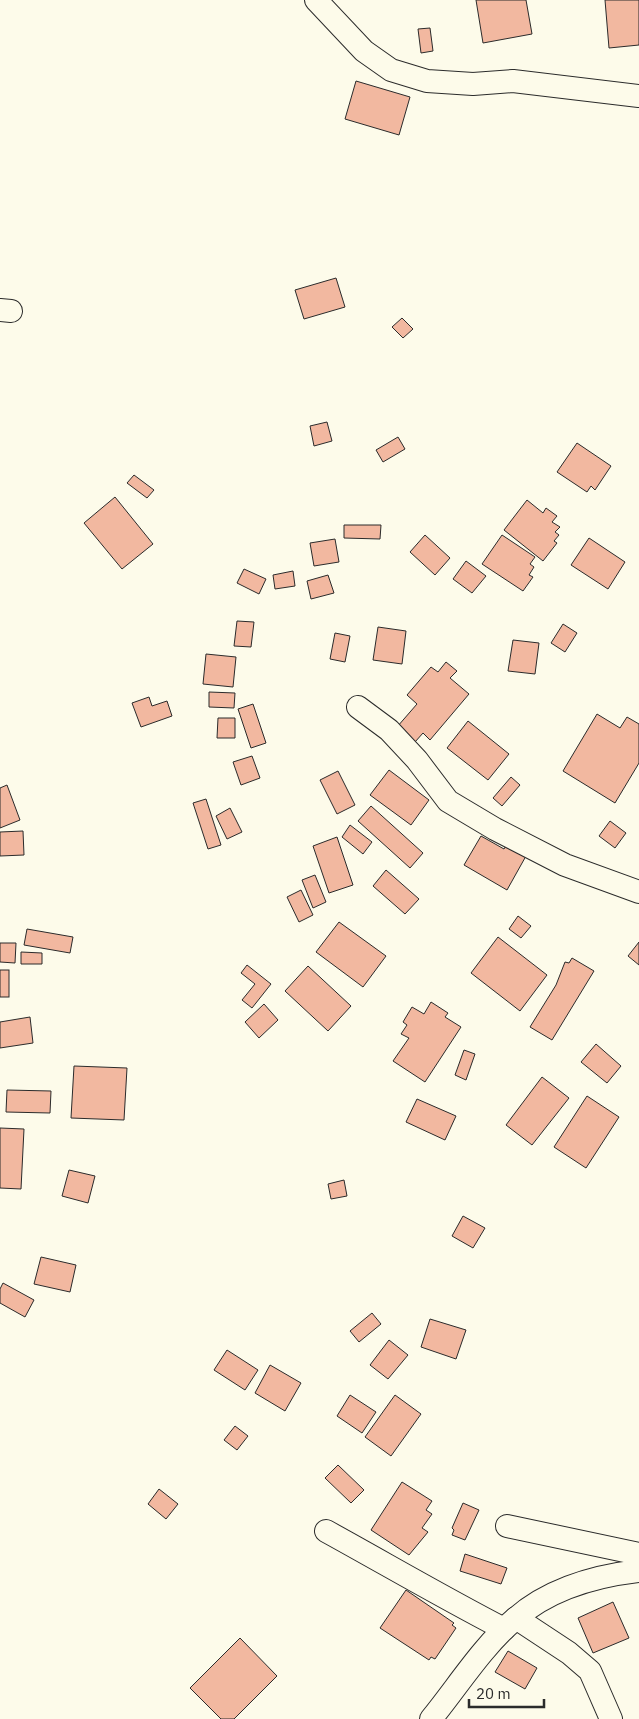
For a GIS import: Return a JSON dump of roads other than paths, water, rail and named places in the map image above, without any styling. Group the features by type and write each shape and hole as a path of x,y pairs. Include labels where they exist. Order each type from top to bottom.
{"street":[{"path":"316,0 364,51 391,70 427,81 473,84 513,81 639,96"},
{"path":"358,707 389,730 417,760 448,801 495,829 565,865 639,892"},
{"path":"507,1526 639,1554"},
{"path":"326,1531 417,1580 461,1608 510,1623 569,1653 590,1671 611,1719"},
{"path":"431,1719 510,1623 553,1595 588,1580 639,1571"}]}
